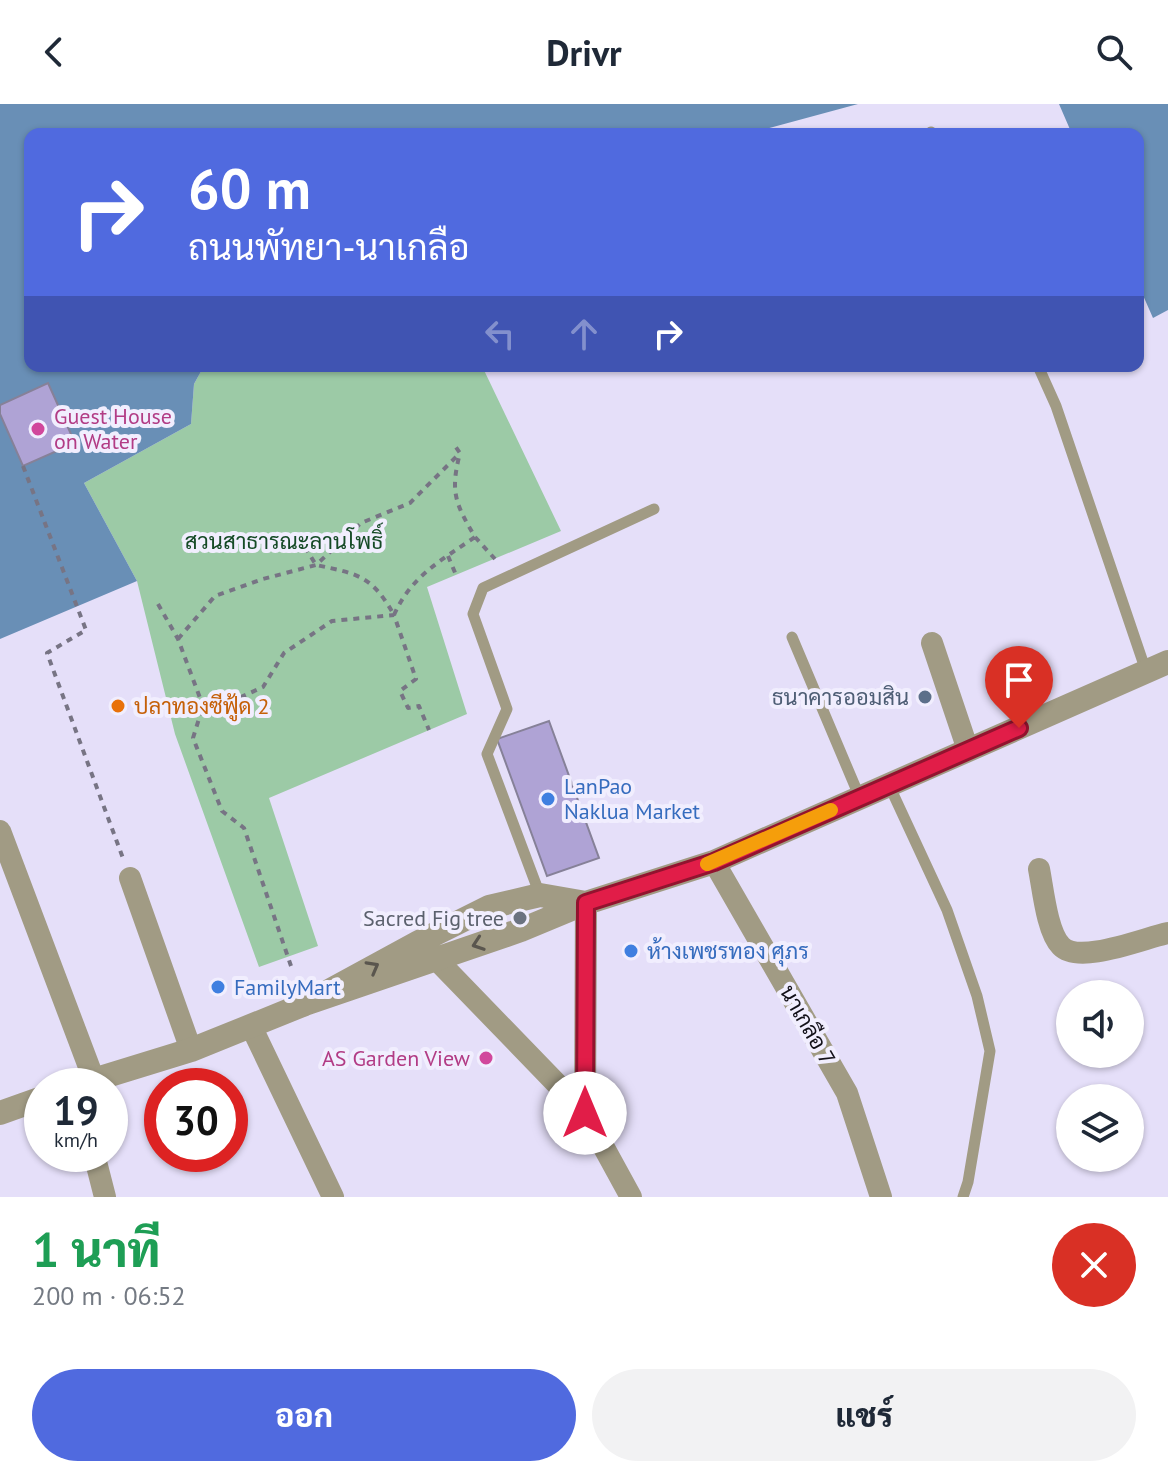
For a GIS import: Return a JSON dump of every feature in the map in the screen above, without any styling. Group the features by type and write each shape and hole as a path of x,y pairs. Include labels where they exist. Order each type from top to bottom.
{"street":[{"path":"932,643 968,750"},
{"path":"128,1069 191,1050 305,1004 586,903 714,862 1157,666"},
{"path":"0,831 75,1068"},
{"name":"นาเกลือ 7","path":"714,862 847,1093 881,1197"},
{"path":"1039,869 1051,926 1060,946 1073,953 1088,954 1168,933"},
{"path":"130,878 191,1050"},
{"path":"305,1004 489,907 540,895 586,903"},
{"path":"585,1113 586,903"},
{"path":"436,959 585,1113 631,1197"},
{"path":"251,1026 333,1197"},
{"path":"0,1113 24,1104"},
{"path":"99,1172 105,1197"}],"lane":[{"path":"1041,372 1157,666"},
{"path":"540,895 487,754 507,709 473,614 483,588 654,509"},
{"path":"792,637 860,798"},
{"path":"889,785 947,910 977,996 990,1051 963,1197"}],"path":[{"path":"453,443 460,453 453,482 462,515 475,537 495,559"},
{"path":"316,565 361,523 410,503 460,453"},
{"path":"23,466 86,630 47,653 130,878"},
{"path":"394,615 403,593 475,537"},
{"path":"305,547 316,565"},
{"path":"448,556 456,575"},
{"path":"178,639 215,596 316,565 351,573 379,589 394,615 416,679 400,691 408,708 419,706 429,730"},
{"path":"158,604 178,639 203,706 193,738 222,811 244,828 291,966"},
{"path":"203,706 239,698 263,687 284,653 332,621 394,615"}],"green space":[{"name":"สวนสาธารณะลานโพธิ์","path":"201,372 485,372 561,531 427,587 467,714 269,798 318,946 259,967 175,734 137,581 84,483 191,424 194,384"}],"water":[{"path":"0,104 858,104 769,128 24,128 24,372 201,372 194,384 191,424 84,483 137,581 0,639"},
{"path":"1059,104 1168,104 1168,310 1153,318 1144,298 1144,128 1069,128"}],"building":[{"name":"Guest House on Water","path":"48,383 75,443 23,466 0,414 0,405"},
{"name":"LanPao Naklua Market","path":"549,721 599,858 547,876 497,739"}],"slow traffic":[{"path":"707,864 831,810"}],"place":[{"name":"Guest House on Water","path":"38,429"},
{"name":"ธนาคารออมสิน","path":"925,697"},
{"name":"ปลาทองซีฟู้ด 2","path":"118,706"},
{"name":"LanPao Naklua Market","path":"548,799"},
{"name":"Sacred Fig tree","path":"520,918"},
{"name":"ห้างเพชรทอง ศุภร","path":"631,951"},
{"name":"FamilyMart","path":"218,987"},
{"name":"AS Garden View","path":"486,1058"}],"route":[{"path":"585,1113 586,903 714,862 1019,728"}]}
